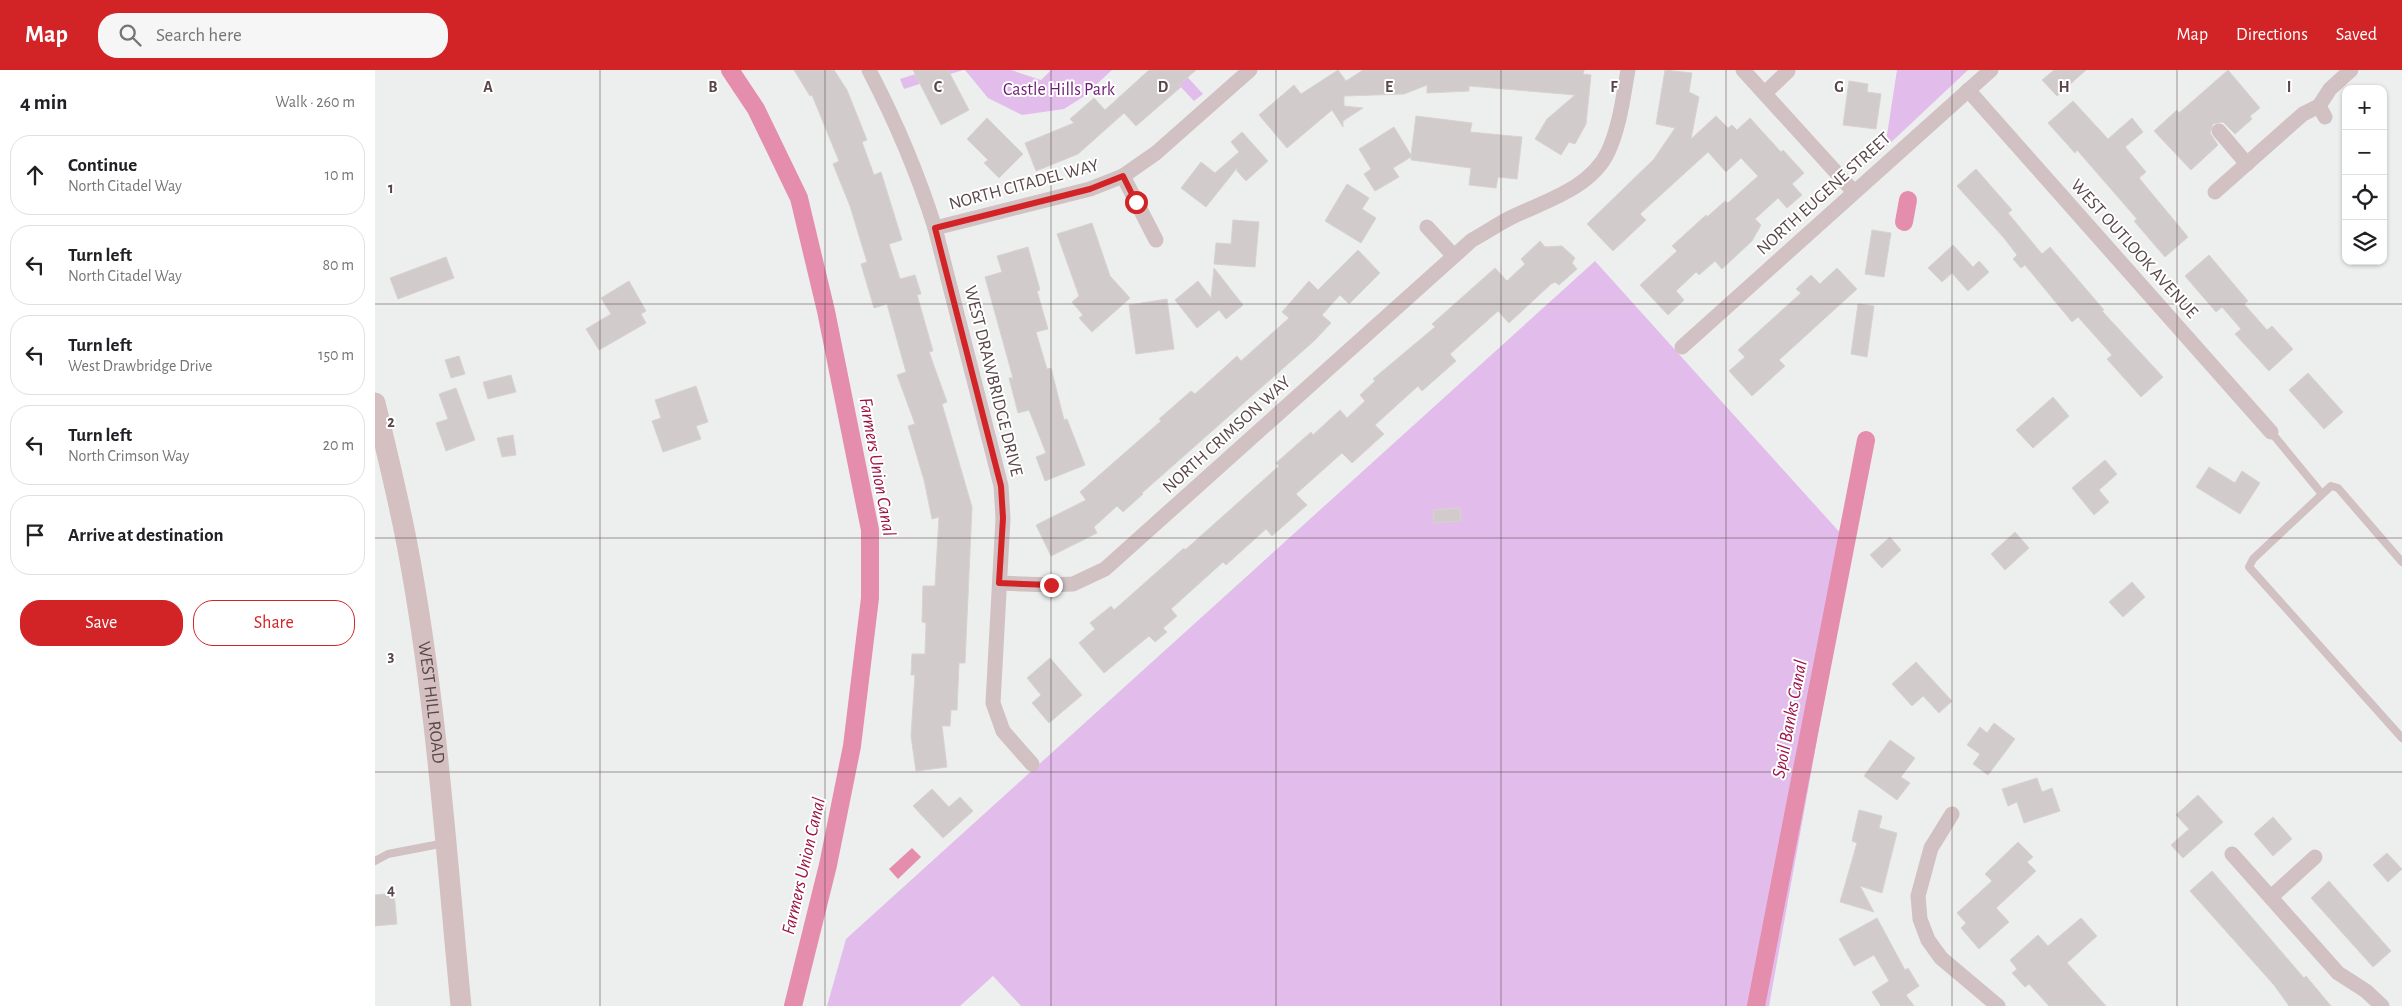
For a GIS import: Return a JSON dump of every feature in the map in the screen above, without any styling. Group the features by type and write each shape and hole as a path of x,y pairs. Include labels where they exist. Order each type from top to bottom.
{"street":[{"name":"WEST DRAWBRIDGE DRIVE","path":"869,70 882,94 924,194 935,228 1001,486 1003,518 993,704 1003,731 1032,764"},
{"name":"NORTH CITADEL WAY","path":"935,228 1090,189 1123,176 1156,153 1250,70"},
{"name":"NORTH CRIMSON WAY","path":"999,583 1073,584 1105,569 1454,256 1479,236 1510,218 1567,191 1588,178 1607,154 1617,131 1628,70"},
{"path":"1743,70 1854,192"},
{"name":"NORTH EUGENE STREET","path":"1683,347 1991,70"},
{"path":"2215,192 2303,114 2322,111 2330,89 2351,70"},
{"path":"1765,92 1788,71"},
{"name":"WEST OUTLOOK AVENUE","path":"1968,90 2271,432"},
{"path":"2219,132 2247,164"},
{"name":"NORTH CITADEL WAY","path":"1123,176 1156,240"},
{"path":"1427,227 1454,256"},
{"name":"WEST HILL ROAD","path":"375,403 408,550 424,656 461,1006"},
{"path":"1953,814 1931,848 1918,896 1920,919 1928,940 1941,958 1998,1006"},
{"path":"2232,854 2338,973 2365,991 2382,1006"},
{"path":"2271,897 2315,857"}],"lane":[{"path":"2271,432 2322,494"},
{"path":"2401,733 2250,570 2249,566 2253,559 2331,486 2338,488 2402,562"},
{"path":"375,861 388,854 445,843"}],"green space":[{"name":"Castle Hills Park","path":"928,70 963,70 904,89 900,79"},
{"name":"Castle Hills Park","path":"965,70 1011,70 1041,80 1051,70 1112,70 1083,97 1064,109 1022,115 988,98"},
{"name":"Castle Hills Park","path":"1165,70 1181,70 1203,94 1194,101"},
{"path":"1897,70 1968,70 1885,148"},
{"path":"1595,261 1852,546 1769,1006 1021,1006 993,976 960,1006 827,1006 846,939"}],"shaded area":[{"path":"912,848 921,857 898,879 889,869"}],"building":[{"path":"794,70 834,70 847,90 867,140 862,142 874,175 881,172 902,240 889,244 900,279 915,275 921,294 917,295 933,351 929,352 947,402 942,404 972,507 965,663 959,663 957,710 951,710 950,726 942,726 947,767 916,771 911,736 915,675 911,675 912,654 925,654 926,623 922,622 923,586 935,586 939,517 932,519 924,480 908,426 915,424 897,375 906,372 887,304 874,308 861,264 867,262 850,206 833,164 839,161 812,95 810,96"},
{"path":"913,70 948,70 969,110 941,125"},
{"path":"1149,70 1196,70 1179,85 1181,87 1136,126 1124,113 1078,154 1036,171 1025,143 1074,123 1070,119 1094,98 1105,110"},
{"path":"1338,70 1346,81 1363,70 1584,70 1583,74 1591,75 1586,124 1575,144 1569,142 1561,155 1535,139 1547,119 1575,95 1469,86 1469,91 1427,93 1427,85 1404,94 1344,96 1344,106 1363,108 1343,121 1343,127 1332,110 1287,148 1259,115 1294,85 1301,94"},
{"path":"1665,70 1692,73 1689,92 1699,97 1691,139 1716,116 1728,128 1732,125 1737,130 1750,118 1781,152 1783,150 1804,173 1792,184 1802,195 1787,208 1778,198 1755,219 1761,225 1752,241 1722,269 1715,261 1699,275 1696,272 1676,291 1684,300 1668,315 1640,285 1677,251 1672,246 1706,215 1707,217 1725,201 1728,203 1758,176 1741,158 1726,172 1708,152 1640,214 1646,220 1613,251 1587,224 1654,159 1675,128 1656,124"},
{"path":"2054,70 2086,70 2057,96 2042,80"},
{"path":"2228,70 2260,108 2250,116 2252,119 2235,134 2223,122 2213,124 2210,133 2218,145 2191,170 2154,131 2177,110 2179,113"},
{"path":"1849,81 1868,84 1867,92 1881,94 1876,129 1843,125"},
{"path":"2073,101 2108,139 2132,118 2143,132 2125,147 2146,172 2139,178 2188,237 2165,257 2134,221 2137,219 2077,150 2075,153 2048,123"},
{"path":"1416,116 1472,123 1470,132 1522,137 1517,179 1498,177 1496,188 1469,185 1471,168 1411,160 1411,157 1393,168 1399,177 1375,191 1364,174 1371,169 1359,149 1394,127 1411,155"},
{"path":"987,118 1023,154 999,178 984,163 988,160 967,139"},
{"path":"1242,132 1268,161 1246,181 1237,171 1237,168 1206,207 1181,188 1201,162 1215,173 1239,152 1231,142"},
{"path":"1976,169 2012,210 2008,213 2042,254 2050,247 2104,310 2102,311 2163,377 2141,397 2107,359 2112,355 2078,317 2072,322 2025,265 2021,268 2013,259 2017,255 2004,238 1957,186"},
{"path":"1347,184 1369,198 1362,209 1376,218 1361,243 1325,221"},
{"path":"1233,220 1259,222 1255,267 1214,264 1216,243 1231,244"},
{"path":"1092,223 1110,276 1130,298 1092,332 1079,318 1083,315 1072,302 1079,296 1057,234"},
{"path":"1872,230 1891,233 1884,277 1865,274"},
{"path":"1540,241 1545,247 1562,246 1575,258 1572,263 1577,269 1559,285 1555,282 1551,284 1509,323 1498,311 1450,354 1456,361 1422,391 1418,386 1375,425 1384,434 1352,463 1342,453 1296,494 1307,505 1272,536 1266,529 1226,565 1223,562 1171,609 1177,616 1163,628 1167,632 1155,642 1149,636 1104,673 1079,643 1095,629 1090,623 1111,606 1114,610 1184,548 1185,550 1279,466 1276,463 1311,432 1313,435 1340,410 1347,418 1365,401 1360,395 1375,381 1373,379 1435,327 1432,324 1495,268 1507,281 1525,264 1521,259"},
{"path":"1953,245 1973,267 1979,261 1989,272 1968,291 1952,273 1942,282 1928,268"},
{"path":"1028,247 1040,290 1037,291 1048,329 1036,332 1047,369 1051,368 1064,420 1067,419 1085,465 1045,481 1036,457 1046,453 1029,410 1018,413 1009,378 1013,378 985,277 1002,272 997,256"},
{"path":"1358,250 1380,273 1349,304 1340,295 1322,315 1331,323 1314,341 1123,512 1117,506 1094,527 1097,533 1051,556 1036,525 1086,500 1080,492 1161,421 1159,419 1191,391 1195,394 1237,356 1241,361 1289,318 1282,312 1309,281 1318,290"},
{"path":"2209,255 2248,301 2244,304 2267,330 2272,326 2293,349 2269,371 2235,334 2241,329 2222,307 2216,312 2185,276"},
{"path":"446,257 454,278 398,299 390,278"},
{"path":"1214,268 1243,305 1226,319 1219,310 1197,328 1175,300 1198,281 1211,298"},
{"path":"1837,268 1857,289 1779,360 1785,366 1752,396 1729,371 1745,357 1738,350 1801,293 1796,289 1811,275 1820,284"},
{"path":"629,281 646,311 641,314 646,323 599,350 586,329 611,314 601,298"},
{"path":"1167,299 1174,349 1136,354 1129,305"},
{"path":"1858,304 1874,306 1867,357 1851,354"},
{"path":"459,356 465,374 451,378 445,360"},
{"path":"2308,373 2343,412 2324,429 2289,390"},
{"path":"511,375 516,392 488,399 483,382"},
{"path":"696,386 708,422 696,426 701,439 663,452 652,421 661,418 655,400"},
{"path":"456,388 475,440 446,451 436,423 448,419 439,394"},
{"path":"2053,397 2069,416 2033,448 2016,430"},
{"path":"513,435 516,455 502,457 497,438"},
{"path":"2105,460 2117,474 2099,490 2109,502 2094,515 2072,488"},
{"path":"2209,467 2235,483 2242,471 2260,483 2240,514 2196,487"},
{"path":"1460,508 1461,521 1434,523 1433,510"},
{"path":"2015,532 2029,548 2005,570 1991,554"},
{"path":"1890,537 1901,550 1882,568 1870,555"},
{"path":"2132,582 2145,597 2123,617 2109,602"},
{"path":"1050,658 1082,695 1049,723 1032,703 1041,695 1027,678"},
{"path":"1916,662 1952,701 1939,713 1923,696 1912,706 1892,684"},
{"path":"1994,723 2015,739 1988,775 1973,764 1980,754 1967,745 1980,727 1987,733"},
{"path":"1890,740 1915,758 1901,777 1910,783 1897,800 1864,776"},
{"path":"2037,778 2042,792 2052,788 2060,811 2024,823 2017,802 2008,806 2002,789"},
{"path":"932,789 949,807 960,797 973,811 943,838 913,806"},
{"path":"2198,795 2223,822 2183,858 2171,845 2189,829 2176,815"},
{"path":"1859,810 1882,816 1879,828 1897,833 1882,893 1860,886 1874,912 1840,902 1857,843 1852,841"},
{"path":"2273,817 2292,839 2273,856 2254,834"},
{"path":"2018,842 2033,857 2027,862 2036,871 1996,908 2009,922 1979,949 1961,928 1966,923 1957,913 1992,881 1985,874"},
{"path":"2387,853 2402,869 2388,882 2373,865"},
{"path":"2212,871 2304,978 2306,976 2331,1006 2289,1006 2274,985 2190,891"},
{"path":"2329,881 2391,951 2373,967 2311,898"},
{"path":"394,893 397,924 375,926 375,895"},
{"path":"1877,918 1905,970 1908,968 1919,986 1906,995 1914,1006 1881,1006 1872,992 1889,981 1874,955 1854,966 1839,939"},
{"path":"2081,918 2097,936 2067,963 2106,1006 2049,1006 2029,984 2025,987 2012,973 2017,969 2010,960 2038,935 2048,946"}],"waterway":[{"name":"Farmers Union Canal","path":"730,70 756,109 799,198 826,311 870,530 870,598 852,746 828,865 793,1006"},
{"name":"Spoil Banks Canal","path":"1904,222 1908,200"},
{"name":"Spoil Banks Canal","path":"1756,1006 1866,440"}],"route":[{"path":"1051,585 999,583 1003,518 1001,486 935,228 1090,189 1123,176 1136,202"}]}
